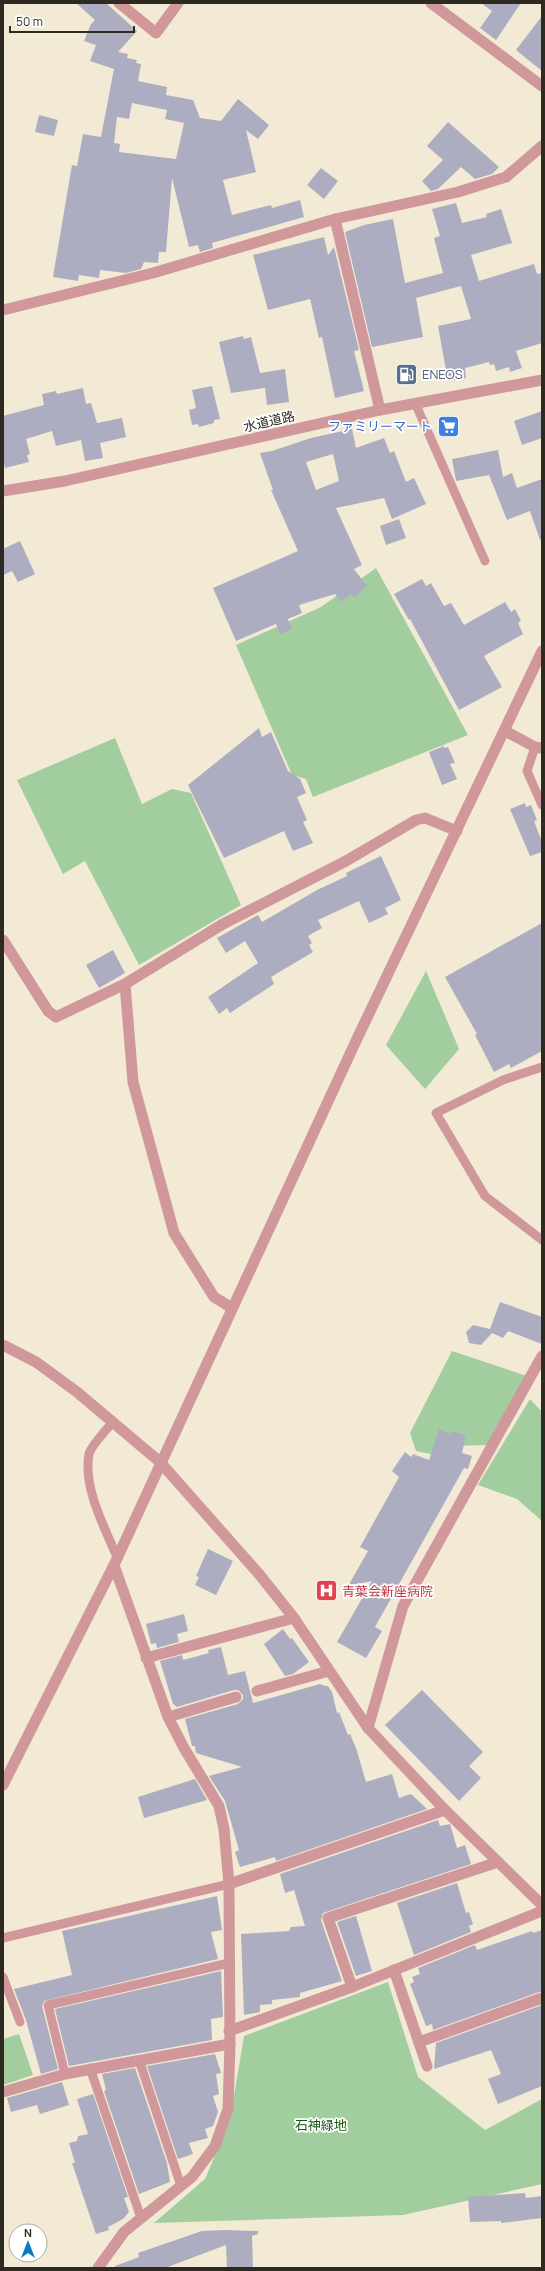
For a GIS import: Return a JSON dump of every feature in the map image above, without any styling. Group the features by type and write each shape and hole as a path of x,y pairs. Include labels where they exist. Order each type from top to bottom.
{"street":[{"path":"118,3 156,33 178,3"},
{"path":"431,3 542,86"},
{"path":"3,310 154,272 335,219 458,192 506,177 542,146"},
{"path":"335,219 380,410"},
{"name":"水道道路","path":"3,491 65,481 380,410 416,405 542,380"},
{"path":"3,1785 116,1560 355,1042 458,831 542,651"},
{"path":"505,731 538,748"},
{"path":"3,940 48,1011 56,1017 124,984 224,924 346,861 416,820 425,818 458,831"},
{"path":"124,984 133,1082 174,1233 214,1297 232,1308"},
{"path":"3,1345 36,1362 77,1392 160,1462 259,1574 294,1618 368,1728 445,1810 542,1905"},
{"path":"368,1728 403,1606 542,1356"},
{"path":"98,2268 124,2232 192,2177 215,2146 228,2109 230,2044 229,1884 224,1829 219,1806 168,1717 146,1658 116,1560"},
{"path":"146,1658 294,1618"},
{"path":"257,1691 329,1670"},
{"path":"168,1717 236,1697"},
{"path":"229,1884 445,1810"},
{"path":"352,1987 328,1918 498,1862"},
{"path":"229,2031 352,1987 542,1911"},
{"path":"394,1970 427,2066"},
{"path":"419,2042 542,1998"},
{"path":"3,2092 90,2068 230,2044"}],"lane":[{"path":"416,405 485,561"},
{"path":"538,748 528,771 542,805"},
{"path":"542,1067 503,1080 436,1113 485,1196 542,1240"},
{"path":"113,1422 89,1452 89,1477 104,1527 116,1560"},
{"path":"3,1938 229,1884"},
{"path":"65,2074 48,2005 229,1963"},
{"path":"3,1977 20,2022"},
{"path":"139,2060 181,2186"},
{"path":"90,2068 141,2218"}],"green space":[{"path":"376,568 468,735 313,797 306,779 292,775 236,645 321,607"},
{"path":"115,738 142,804 172,789 191,793 241,905 139,965 85,861 63,874 17,780"},
{"path":"426,971 459,1049 425,1089 386,1045"},
{"path":"452,1351 527,1376 488,1445 450,1446 435,1455 416,1451 410,1433"},
{"path":"530,1399 542,1412 542,1521 517,1499 478,1485"},
{"name":"石神緑地","path":"388,1982 418,2077 485,2130 542,2099 542,2184 403,2215 154,2223 205,2179 230,2120 244,2036"},
{"path":"19,2034 33,2075 3,2085 3,2039"}],"building":[{"path":"76,3 106,3 137,31 118,52 128,54 127,58 137,60 136,63 141,64 138,81 167,87 166,95 193,100 200,118 221,121 238,99 269,125 258,139 246,130 256,172 223,180 232,215 271,205 272,208 300,200 304,217 212,243 213,248 200,252 198,245 189,247 172,178 166,252 159,252 158,263 144,262 141,269 126,273 100,270 99,278 79,275 78,281 53,277 72,165 77,166 83,134 101,137 114,69 90,61 96,45 84,41 91,24 95,20","holes":["132,103 167,110 165,119 184,123 176,159 119,152 120,144 114,143 117,117 129,119"]},
{"path":"481,3 521,3 496,40 480,28 492,11"},
{"path":"542,16 542,71 516,50"},
{"path":"39,115 58,120 54,136 35,132"},
{"path":"448,122 499,167 492,174 475,179 461,167 438,189 431,191 422,181 443,160 427,146"},
{"path":"321,168 338,181 324,199 307,185"},
{"path":"456,203 462,223 487,217 486,214 501,209 512,243 471,255 479,281 534,264 537,274 542,273 542,343 516,351 522,368 510,372 509,367 496,371 494,364 490,365 489,362 465,368 466,378 448,381 438,326 471,319 461,286 416,298 423,337 372,347 345,232 364,225 393,219 405,283 443,273 434,238 440,236 432,209"},
{"path":"324,237 328,255 334,247 359,350 354,351 364,391 335,398 322,337 319,338 310,299 268,310 253,255"},
{"path":"243,336 244,339 251,337 260,373 285,369 289,402 267,405 265,388 231,393 219,342"},
{"path":"212,386 220,419 214,420 214,423 199,427 198,424 192,425 189,410 196,408 192,390"},
{"path":"83,388 86,404 91,403 97,423 122,418 126,437 100,443 103,458 85,461 81,440 56,446 52,431 26,439 30,454 27,455 29,462 5,468 3,459 3,416 44,405 42,394 56,391 57,394"},
{"path":"542,411 542,438 522,445 514,421"},
{"path":"352,429 356,448 384,438 390,453 394,451 406,482 414,478 426,504 392,519 384,498 336,508 362,565 354,569 367,586 354,597 351,594 341,602 335,594 299,605 302,613 288,619 292,629 280,634 276,624 236,641 213,588 298,551 271,490 273,490 260,453 272,451 311,438","holes":["333,454 339,481 316,490 306,462"]},
{"path":"498,450 503,477 512,473 517,488 542,479 542,540 540,540 530,511 507,520 489,475 456,481 452,459"},
{"path":"399,519 406,538 386,545 380,526"},
{"path":"20,541 35,574 18,582 12,571 3,575 3,549"},
{"path":"422,579 426,586 431,583 444,606 451,603 464,625 505,602 511,612 515,609 521,621 518,623 523,634 484,656 502,687 459,710 410,619 409,620 394,594"},
{"path":"259,728 262,737 271,732 288,771 300,779 306,793 297,797 307,820 303,822 313,843 293,851 284,831 224,858 188,785"},
{"path":"444,746 444,748 448,747 455,763 450,764 457,779 442,785 429,752"},
{"path":"525,803 526,807 531,805 537,820 534,821 542,842 542,852 530,856 510,809"},
{"path":"381,856 401,900 385,908 388,914 369,923 359,901 318,920 322,928 308,936 312,943 309,945 313,952 271,977 274,984 230,1013 227,1008 219,1014 208,997 258,963 245,941 226,953 217,938 258,915 262,922 317,890 347,876 346,873"},
{"path":"542,923 542,1051 511,1068 509,1064 494,1072 475,1035 477,1034 445,977"},
{"path":"113,950 125,973 99,988 86,965"},
{"path":"500,1302 542,1317 542,1344 508,1331 503,1338 492,1333 481,1345 469,1343 466,1332 473,1325 490,1329"},
{"path":"439,1429 450,1434 451,1431 466,1435 462,1453 472,1456 468,1469 464,1468 375,1627 382,1631 366,1658 337,1642 372,1581 348,1586 368,1551 360,1547 399,1477 392,1471 405,1452 411,1457 413,1454 429,1460"},
{"path":"208,1549 233,1561 216,1595 195,1585 199,1577 196,1576"},
{"path":"184,1614 188,1631 177,1634 179,1642 157,1648 156,1643 151,1644 146,1624"},
{"path":"283,1629 290,1639 292,1638 309,1662 293,1674 285,1676 264,1644"},
{"path":"221,1647 228,1675 245,1671 253,1703 320,1684 328,1686 332,1692 337,1713 339,1712 348,1735 350,1734 356,1748 366,1782 392,1774 399,1798 411,1794 427,1809 276,1861 275,1857 240,1867 235,1852 239,1850 225,1801 209,1776 242,1767 196,1753 195,1746 192,1746 185,1719 238,1704 243,1699 243,1695 238,1690 234,1690 177,1707 173,1704 160,1661 182,1655 183,1660 209,1653 208,1650"},
{"path":"422,1690 483,1752 469,1766 481,1778 459,1801 385,1725"},
{"path":"195,1779 207,1800 144,1818 138,1797"},
{"path":"438,1820 440,1826 450,1824 457,1848 465,1845 471,1864 323,1913 321,1920 342,1981 300,1993 300,1997 272,2000 272,2004 260,2005 260,2012 244,2015 241,1934 289,1931 291,1927 305,1926 294,1890 285,1893 280,1874"},
{"path":"457,1883 466,1913 469,1912 473,1924 469,1926 471,1932 414,1955 397,1903"},
{"path":"217,1896 222,1930 211,1932 218,1959 44,2001 42,2006 58,2069 41,2074 26,2020 14,1989 72,1975 62,1931"},
{"path":"356,1916 372,1971 356,1976 337,1922"},
{"path":"542,1930 542,1991 433,2030 432,2024 426,2026 410,1984 414,1982 412,1977 420,1974 418,1968 475,1945 477,1950 532,1931 533,1933"},
{"path":"221,1971 223,2017 211,2019 212,2040 69,2066 55,2009"},
{"path":"542,2005 542,2086 498,2104 488,2079 501,2074 491,2050 434,2069 436,2043"},
{"path":"215,2054 221,2073 216,2074 219,2094 213,2096 218,2112 213,2126 205,2129 208,2138 189,2143 193,2154 178,2159 147,2066"},
{"path":"135,2068 167,2163 170,2182 139,2194 104,2091 106,2090 102,2074"},
{"path":"62,2082 69,2105 40,2114 37,2105 11,2112 7,2098"},
{"path":"93,2094 128,2197 124,2198 129,2212 123,2219 108,2227 109,2230 96,2234 72,2163 75,2163 69,2143 77,2141 78,2136 88,2134 77,2099"},
{"path":"525,2193 526,2198 542,2196 542,2218 501,2223 501,2221 470,2222 468,2197"},
{"path":"202,2231 258,2231 258,2234 252,2236 253,2268 227,2268 226,2245 165,2268 115,2268 115,2266 139,2257 138,2253"}],"place":[{"name":"ENEOS","path":"407,374"},
{"name":"ファミリーマート","path":"448,426"},
{"name":"青葉会新座病院","path":"326,1591"}]}
